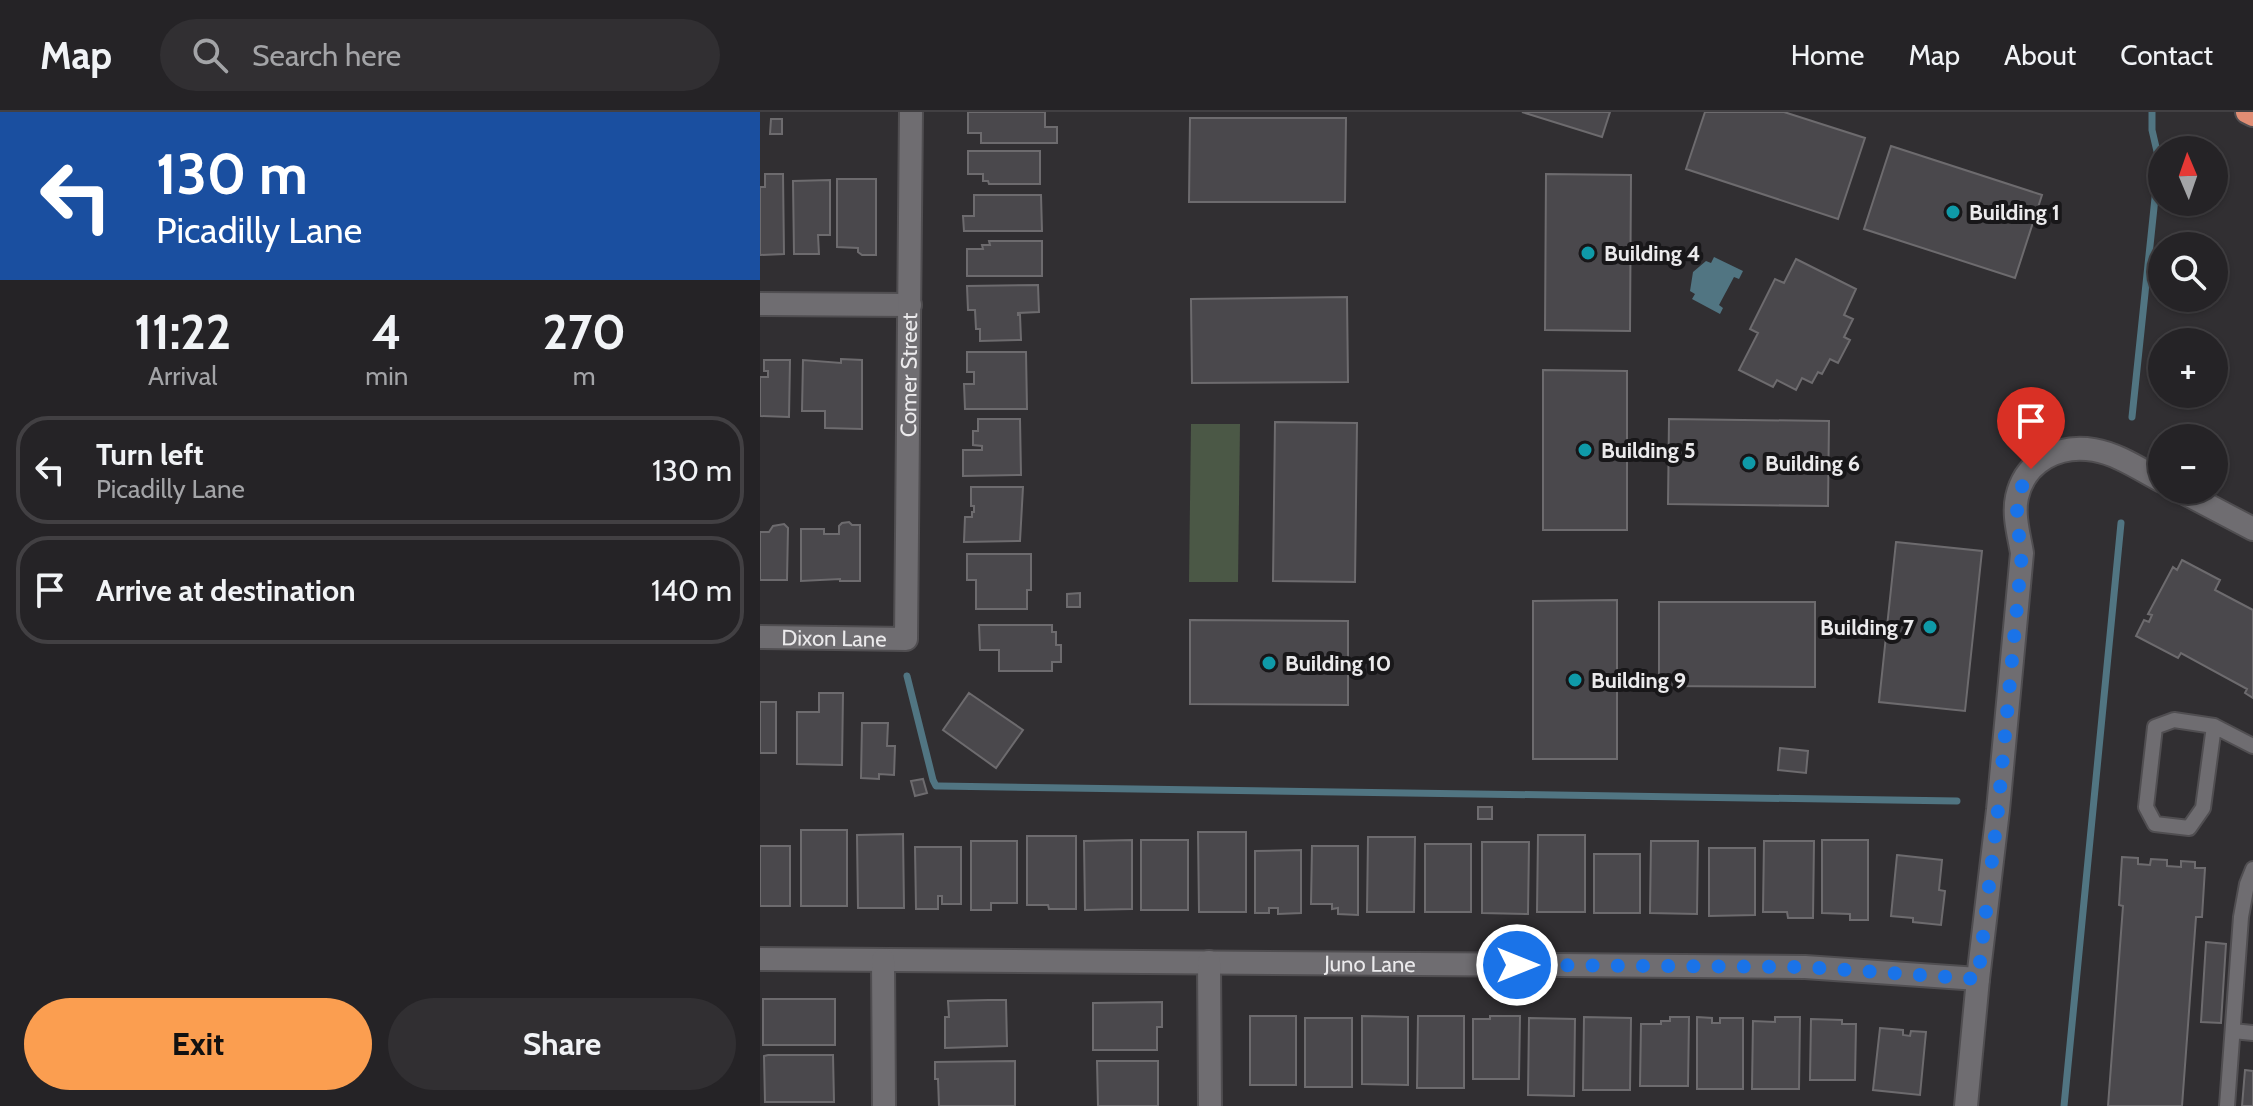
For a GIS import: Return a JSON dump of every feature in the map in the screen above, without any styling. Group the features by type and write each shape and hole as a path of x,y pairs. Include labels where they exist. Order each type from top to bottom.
{"highway":[{"path":"2247,112 2253,115"}],"street":[{"name":"Comer Street","path":"906,639 911,112"},
{"path":"760,304 910,305"},
{"path":"1966,1106 2022,553 2016,517 2017,498 2022,482 2031,469 2043,457 2059,451 2086,449 2108,454 2148,474"},
{"path":"2206,504 2253,529"},
{"name":"Dixon Lane","path":"760,637 906,639"},
{"name":"Juno Lane","path":"760,959 1805,967 1978,979"},
{"path":"883,960 884,1106"},
{"path":"1209,962 1210,1106"}],"lane":[{"path":"2214,726 2203,808 2189,828 2155,824 2146,807 2155,727 2174,720 2214,726 2253,746"},
{"path":"2227,1106 2241,917 2253,869"},
{"path":"2233,1031 2253,1033"}],"green space":[{"path":"1191,424 1240,424 1238,582 1189,582"}],"water":[{"path":"1714,257 1743,271 1739,279 1734,277 1719,305 1723,308 1720,314 1692,299 1695,294 1690,291 1693,272 1706,261 1711,263"}],"building":[{"path":"968,112 1045,112 1045,127 1057,127 1057,143 981,143 981,133 968,133"},
{"path":"1522,112 1610,112 1602,137"},
{"path":"1705,112 1784,112 1865,138 1838,219 1686,169"},
{"path":"1190,118 1346,118 1345,202 1189,202"},
{"path":"771,119 782,119 782,134 770,134"},
{"name":"Building 1","path":"1891,146 2042,195 2015,278 1864,229"},
{"path":"968,151 1040,151 1040,184 989,184 983,181 983,174 968,174"},
{"path":"765,174 783,174 784,254 760,255 760,187 765,187"},
{"name":"Building 4","path":"1546,174 1631,175 1630,331 1545,330"},
{"path":"837,179 876,179 876,255 862,255 858,248 837,247"},
{"path":"830,180 830,235 818,235 819,254 794,254 793,181"},
{"path":"974,195 1041,195 1042,231 964,231 963,216 974,216"},
{"path":"989,241 1042,241 1042,276 967,276 967,249 983,249 982,245 990,245"},
{"path":"1796,259 1856,289 1844,315 1853,319 1844,337 1850,340 1838,363 1830,359 1822,374 1818,372 1812,383 1802,378 1796,390 1777,380 1773,387 1739,370 1758,333 1750,329 1775,279 1784,283"},
{"path":"1038,285 1039,312 1018,313 1021,340 980,341 975,310 968,310 967,286"},
{"path":"1347,297 1348,382 1192,383 1191,299"},
{"path":"967,352 1026,352 1027,409 965,409 964,384 974,384 974,372 967,372"},
{"path":"841,359 862,360 862,429 825,428 825,411 802,411 803,360 841,363"},
{"path":"764,360 790,360 789,417 760,416 760,377 768,377 768,371 764,371"},
{"name":"Building 5","path":"1543,370 1627,371 1627,530 1543,530"},
{"path":"978,419 1020,419 1021,475 963,476 963,450 982,450 982,446 973,445 973,431 978,431"},
{"name":"Building 6","path":"1669,419 1829,421 1828,506 1668,504"},
{"path":"1275,422 1357,423 1355,582 1273,581"},
{"path":"971,487 1023,487 1020,541 964,542 965,517 972,517 974,512"},
{"path":"849,522 860,525 860,581 801,581 801,529 824,529 824,534 839,534 839,526"},
{"path":"784,524 788,528 787,580 760,580 760,532 769,532 773,526"},
{"name":"Building 7","path":"1896,542 1982,551 1965,711 1879,702"},
{"path":"967,554 1031,554 1031,590 1027,590 1027,609 976,609 976,580 967,580"},
{"path":"2182,560 2220,580 2215,590 2253,610 2253,698 2245,693 2247,689 2181,653 2178,658 2136,636 2144,620 2149,622 2152,615 2148,614 2173,567 2177,570"},
{"path":"1080,593 1080,607 1067,607 1067,594"},
{"name":"Building 9","path":"1617,600 1617,759 1533,759 1533,601"},
{"path":"1659,602 1815,602 1815,687 1659,686"},
{"name":"Building 10","path":"1190,620 1348,621 1348,705 1190,704"},
{"path":"979,625 1052,625 1052,632 1056,632 1056,645 1061,645 1061,662 1052,662 1052,671 999,671 999,650 980,650"},
{"path":"819,693 843,693 842,765 797,764 797,712 819,712"},
{"path":"969,693 1023,730 996,768 943,730"},
{"path":"760,702 776,702 776,753 760,753"},
{"path":"862,723 888,723 887,746 895,746 894,775 879,774 879,779 861,778"},
{"path":"1780,748 1808,751 1806,773 1778,770"},
{"path":"923,779 927,793 915,796 911,781"},
{"path":"1478,807 1492,807 1492,819 1478,819"},
{"path":"801,830 847,830 847,906 801,906"},
{"path":"1198,832 1246,832 1246,912 1199,912"},
{"path":"903,834 904,908 858,908 857,835"},
{"path":"1538,835 1585,835 1585,912 1537,912"},
{"path":"1027,836 1076,836 1076,909 1027,905"},
{"path":"1368,837 1415,837 1414,912 1367,912"},
{"path":"1132,840 1132,909 1085,910 1084,841"},
{"path":"1141,840 1188,840 1188,910 1141,910"},
{"path":"1822,840 1868,840 1868,920 1850,920 1850,914 1822,913"},
{"path":"971,841 1017,841 1017,903 991,903 991,910 971,910"},
{"path":"1651,841 1698,841 1697,914 1650,913"},
{"path":"1764,841 1814,841 1813,918 1788,918 1787,912 1763,912"},
{"path":"1482,842 1529,842 1528,914 1482,913"},
{"path":"1425,844 1471,844 1471,912 1425,912"},
{"path":"760,846 790,846 790,906 760,906"},
{"path":"1312,846 1358,846 1358,915 1338,914 1338,908 1332,909 1332,904 1311,904"},
{"path":"915,847 961,847 961,904 942,904 942,896 938,896 938,909 916,909"},
{"path":"1709,848 1755,848 1755,915 1709,916"},
{"path":"1301,850 1301,913 1278,914 1278,908 1269,908 1269,913 1255,913 1255,851"},
{"path":"1594,854 1640,854 1640,913 1594,913"},
{"path":"1897,855 1942,860 1939,890 1945,891 1941,925 1891,916"},
{"path":"2122,857 2138,858 2138,864 2150,865 2151,859 2167,860 2167,866 2181,867 2181,861 2195,862 2195,868 2205,868 2202,917 2196,917 2182,1106 2108,1106 2123,906 2119,905"},
{"path":"2206,942 2226,944 2221,1023 2201,1022"},
{"path":"763,999 835,999 835,1045 763,1045"},
{"path":"1006,1000 1007,1046 945,1048 948,1001"},
{"path":"1162,1002 1162,1027 1157,1027 1157,1050 1093,1050 1093,1003"},
{"path":"1250,1016 1296,1016 1296,1085 1250,1085"},
{"path":"1362,1016 1408,1017 1408,1085 1362,1084"},
{"path":"1418,1016 1464,1016 1464,1088 1417,1088"},
{"path":"1490,1016 1520,1016 1519,1079 1473,1079 1473,1019 1490,1019"},
{"path":"1584,1017 1631,1018 1630,1090 1583,1090"},
{"path":"1670,1017 1689,1017 1688,1086 1640,1086 1641,1024 1661,1024 1661,1021 1670,1021"},
{"path":"1697,1017 1712,1018 1712,1023 1720,1023 1720,1018 1743,1018 1743,1089 1697,1089"},
{"path":"1775,1017 1800,1017 1799,1089 1752,1089 1753,1021 1775,1022"},
{"path":"1305,1018 1352,1018 1352,1087 1305,1087"},
{"path":"1529,1018 1575,1019 1574,1096 1528,1095"},
{"path":"1811,1019 1842,1020 1842,1024 1856,1024 1855,1080 1810,1080"},
{"path":"1880,1028 1903,1030 1903,1035 1910,1036 1911,1031 1926,1032 1920,1095 1873,1090"},
{"path":"833,1055 834,1102 765,1102 764,1056"},
{"path":"1015,1061 1015,1106 939,1106 935,1062"},
{"path":"1097,1061 1158,1061 1158,1106 1098,1106"},
{"path":"2245,1070 2253,1071 2253,1106 2242,1106"}],"waterway":[{"path":"2132,417 2159,160 2152,130 2152,112"},
{"path":"2064,1106 2121,523"},
{"path":"907,676 936,786 1957,801"}],"place":[{"name":"Building 1","path":"1953,212"},
{"name":"Building 4","path":"1588,253"},
{"name":"Building 5","path":"1585,450"},
{"name":"Building 6","path":"1749,463"},
{"name":"Building 7","path":"1930,627"},
{"name":"Building 10","path":"1269,663"},
{"name":"Building 9","path":"1575,680"}],"route":[{"path":"1517,965 1805,967 1978,979 1998,810 2022,553 2016,517 2017,498 2022,482 2031,469"}]}
